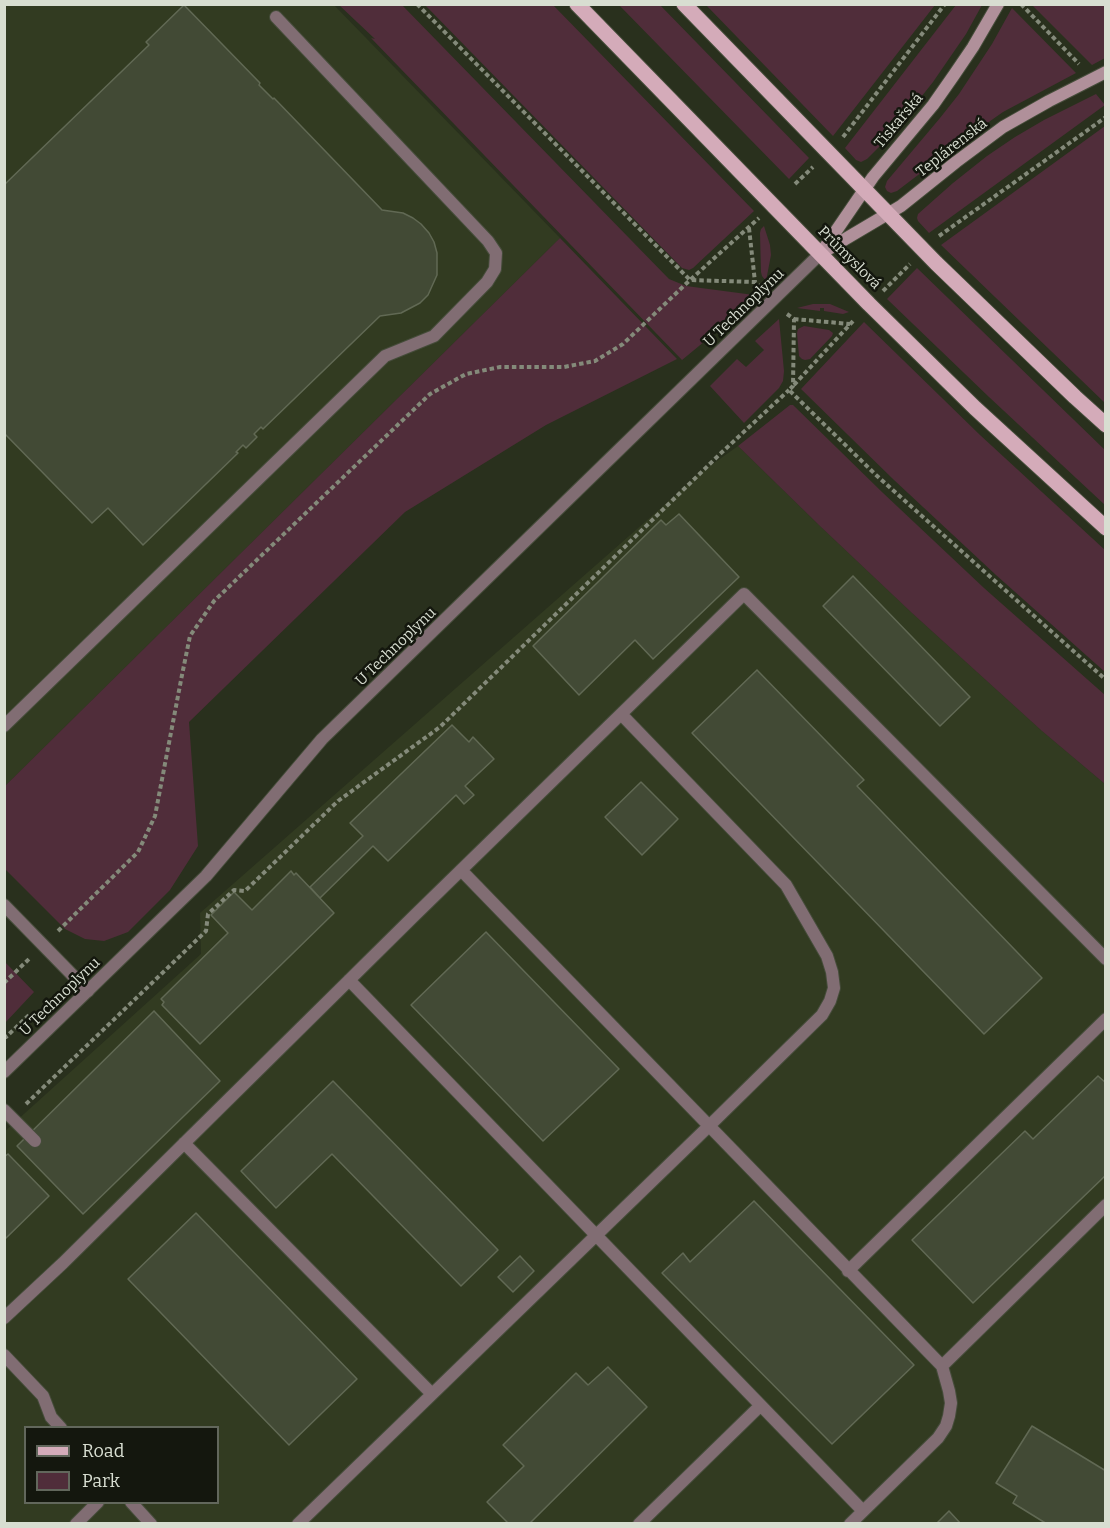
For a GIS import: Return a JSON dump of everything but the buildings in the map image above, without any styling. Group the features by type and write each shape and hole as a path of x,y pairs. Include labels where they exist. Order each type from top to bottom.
{"main road":[{"name":"Průmyslová","path":"577,4 820,254 975,408 1106,528"},
{"path":"684,4 944,271 1066,389 1106,424"}],"street":[{"name":"Tiskařská","path":"820,254 873,177 933,105 974,47 998,4"},
{"path":"4,726 385,356 434,336 487,282 495,269 496,253 488,241 276,17"},
{"name":"Teplárenská","path":"820,254 911,199 1003,127 1106,72"},
{"name":"U Technoplynu","path":"4,1072 206,876 322,739 820,254"},
{"path":"4,1318 63,1263 460,870 744,594 1106,959"},
{"path":"307,1521 432,1394 822,1014 830,1001 834,988 827,956 786,885 621,714"},
{"path":"460,870 942,1366 951,1403 946,1426 938,1438 850,1524"},
{"path":"4,904 87,991"},
{"path":"349,980 863,1511"},
{"path":"848,1271 1106,1019"},
{"path":"8,1114 35,1141"},
{"path":"184,1143 432,1394"},
{"path":"942,1366 1106,1205"},
{"path":"4,1355 43,1396 51,1417 59,1426"},
{"path":"639,1524 760,1406"},
{"path":"76,1524 97,1504"},
{"path":"132,1504 151,1524"}],"path":[{"path":"417,4 690,280 755,282 762,288"},
{"path":"840,141 945,4"},
{"path":"1021,4 1083,68"},
{"path":"936,238 1106,117"},
{"path":"795,184 816,165"},
{"path":"4,983 138,852 155,816 190,636 214,601 430,394 466,374 500,367 564,367 595,361 624,344 690,280 760,218"},
{"path":"749,227 755,282"},
{"path":"881,293 913,261"},
{"path":"787,314 794,319 850,324"},
{"path":"8,1114 206,931 208,914 234,890 245,891 338,801 440,727 720,454 789,390 857,317"},
{"path":"793,386 794,319"},
{"path":"789,390 876,475 1106,680"}],"shaded area":[{"path":"5,5 334,5 560,238 5,786"},
{"path":"738,446 912,613 1042,731 1105,784 1105,1523 5,1523 4,1132 201,954 200,913 703,471"}],"green space":[{"path":"339,5 402,5 669,279 686,286 756,296 682,360 371,38 375,39"},
{"path":"425,5 553,5 754,211 693,268 689,270 682,268"},
{"path":"619,5 660,5 809,158 789,179"},
{"path":"706,5 935,5 833,136"},
{"path":"956,5 982,5 966,34 933,82 891,135 867,159 861,162 856,160 845,148"},
{"path":"1032,5 1105,5 1105,58 1092,65"},
{"path":"1012,8 1076,73 1003,112 897,191 891,193 887,191 885,187 887,181 959,94 992,44"},
{"path":"1096,94 1105,105 929,233 918,221 918,214 987,156 1044,120"},
{"path":"1105,126 1105,403 941,245"},
{"path":"764,226 771,255 766,281 761,272 760,233"},
{"path":"560,238 677,359 546,425 405,512 189,722 198,846 170,890 128,932 104,941 85,939 65,929 5,869 5,786"},
{"path":"917,268 1105,450 1105,505 887,299"},
{"path":"813,304 830,304 849,312 843,314 824,311 824,308 820,308 820,311 797,308"},
{"path":"779,319 783,381 779,388 744,423 710,386 737,359 746,367 764,350 755,341"},
{"path":"864,322 980,435 1105,550 1105,672 996,575 801,389"},
{"path":"804,326 829,330 833,333 810,359 805,360 799,356 797,333 798,329"},
{"path":"793,405 984,588 1105,695 1105,784 1042,731 912,613 738,446"},
{"path":"5,962 34,992 4,1023"}]}
